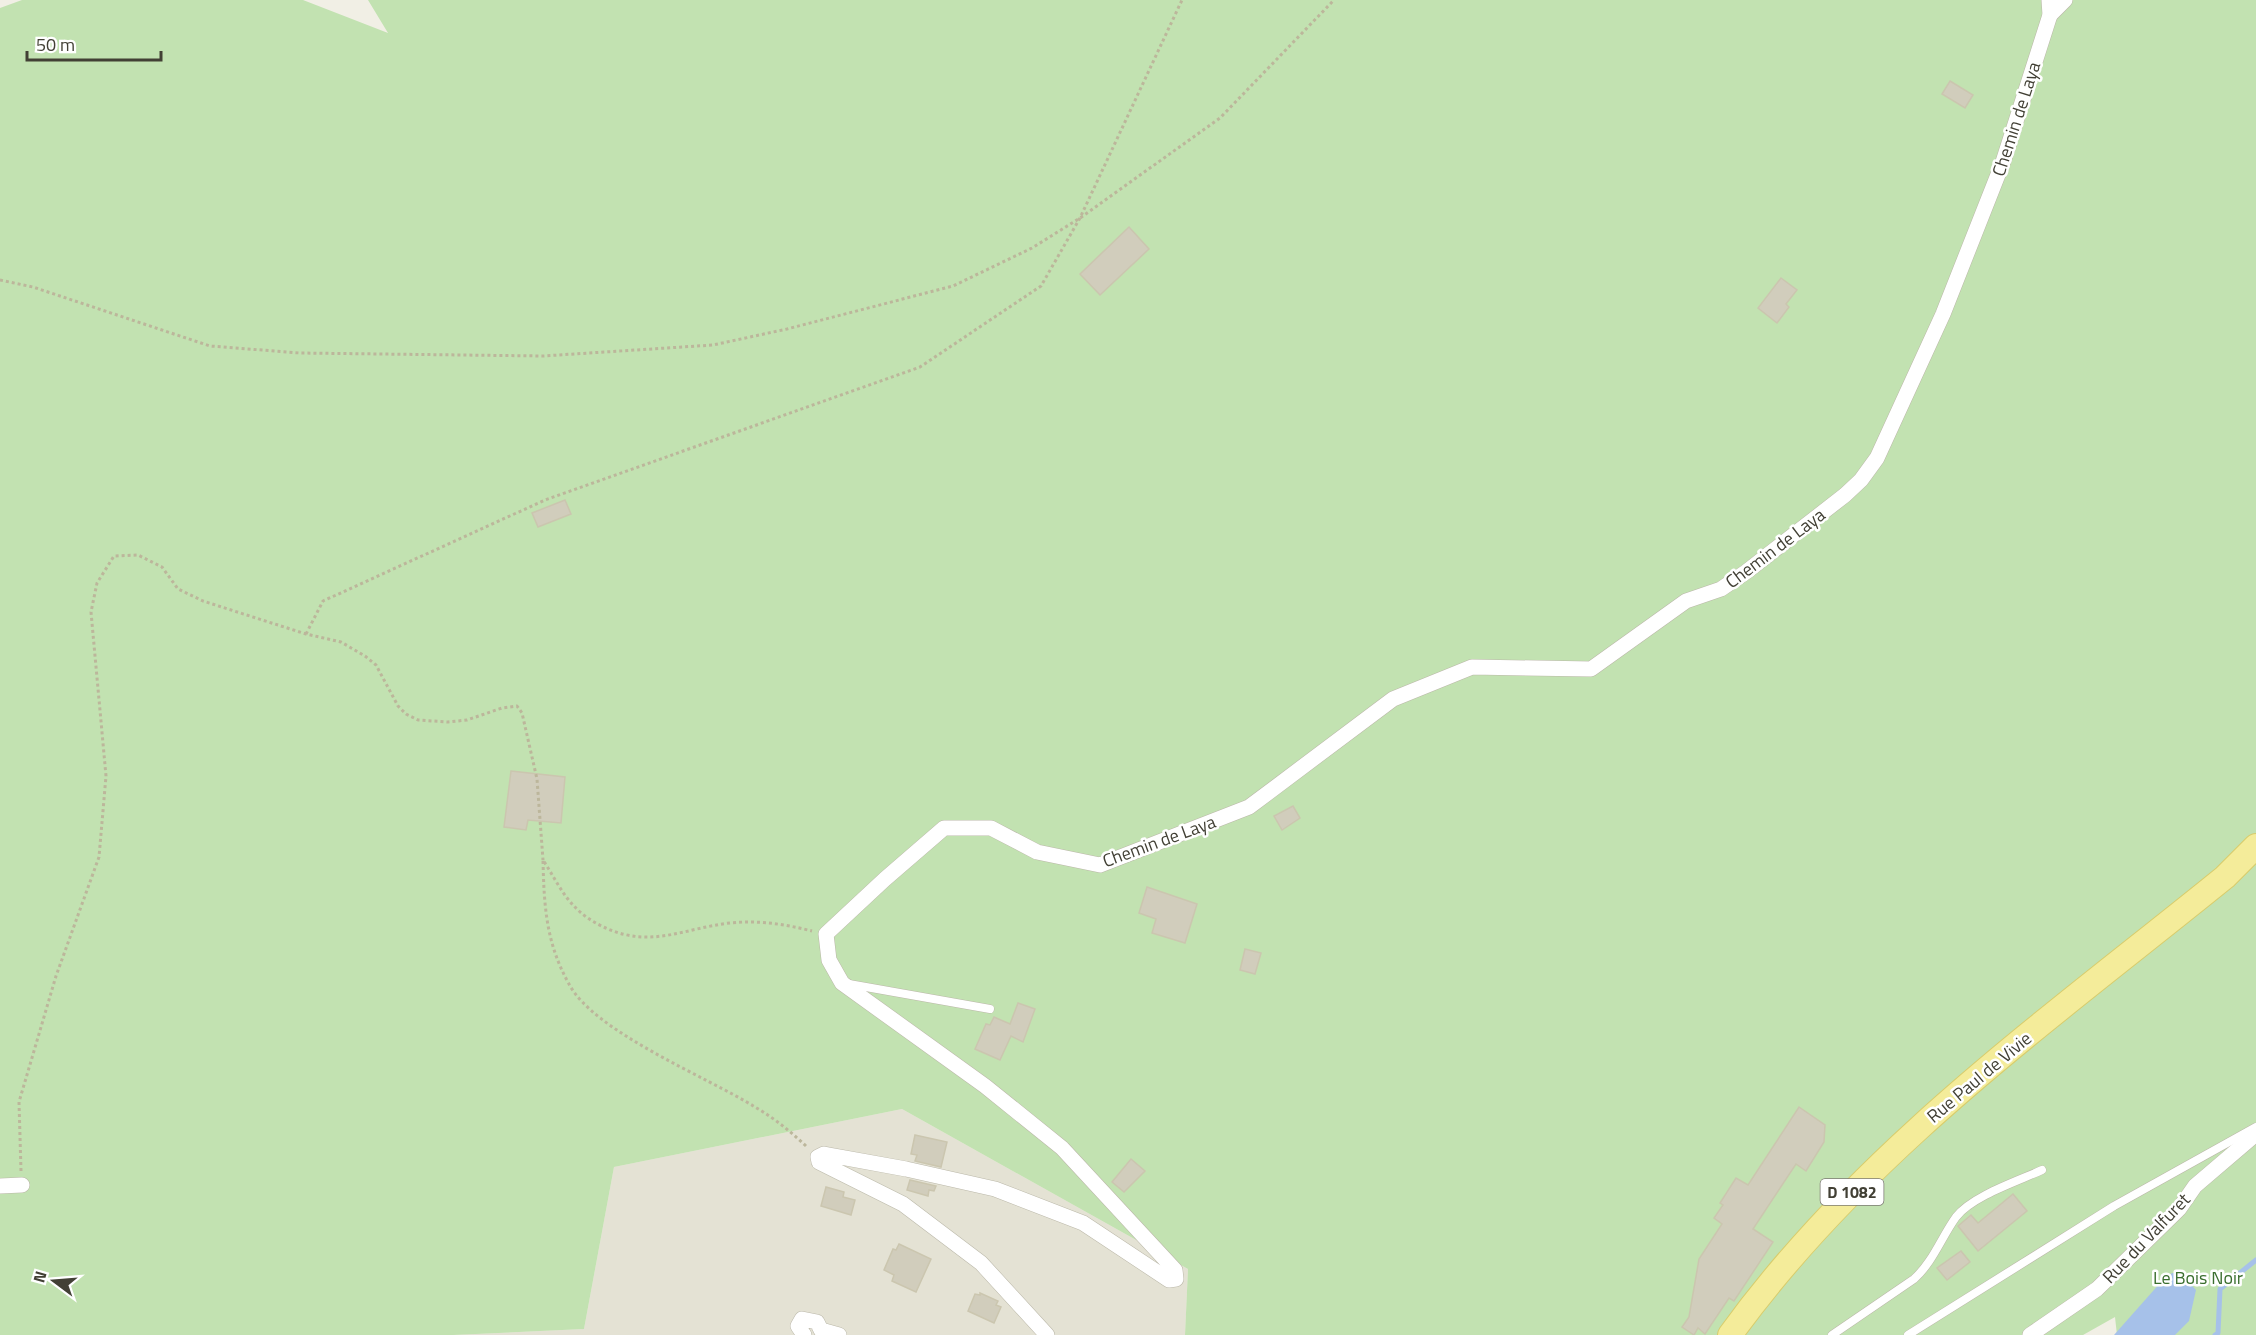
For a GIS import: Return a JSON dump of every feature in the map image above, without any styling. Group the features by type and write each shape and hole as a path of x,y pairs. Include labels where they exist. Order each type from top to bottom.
{"main road":[{"name":"Rue Paul de Vivie","path":"1730,1335 1788,1260 1857,1186 1916,1130 1991,1065 2225,877 2256,846"}],"street":[{"path":"2050,7 2065,0"},
{"name":"Chemin de Laya","path":"826,934 944,828 991,828 1037,852 1100,865 1249,807 1393,699 1472,667 1591,669 1686,601 1721,589 1746,572 1845,495 1861,480 1877,458 1943,314 2003,162 2050,7"},
{"path":"826,934 829,960 842,983 985,1086 1062,1148 1175,1270 1176,1279 1169,1281 1083,1223 996,1189 824,1154 819,1157 819,1162 903,1203 981,1263 1047,1335"},
{"name":"Rue du Valfuret","path":"2030,1335 2097,1289 2179,1209 2196,1186 2256,1134"},
{"path":"0,1186 22,1185"},
{"path":"804,1335 798,1326 802,1319 817,1322 821,1330 839,1335"}],"lane":[{"path":"842,983 990,1009"},
{"path":"1908,1335 2114,1206 2256,1127"},
{"path":"1832,1335 1914,1279 1926,1268 1958,1215 1982,1197 2042,1170"}],"path":[{"path":"306,634 323,601 545,500 920,367 1041,286 1080,218 1182,0"},
{"path":"0,280 44,291 210,346 300,353 543,356 713,345 787,329 953,286 1032,248 1080,218 1220,118 1334,0"},
{"path":"22,1185 19,1102 56,976 99,857 106,776 91,612 98,583 114,556 138,555 162,567 178,589 203,601 306,634 341,642 365,656 376,665 391,697 398,706 406,714 418,720 457,721 517,706 522,713 537,779 544,909 551,940 569,986 584,1004 616,1029 754,1106 782,1124 819,1157"},
{"path":"543,860 573,906 598,925 620,934 637,938 659,938 707,927 756,922 784,924 826,934"}],"shaded area":[{"path":"902,1109 1188,1269 1185,1335 453,1335 584,1329 614,1167"}],"green space":[{"name":"Le Bois Noir","path":"22,0 303,0 388,33 368,0 2256,0 2256,1335 2117,1335 2115,1317 2083,1335 1185,1335 1188,1269 902,1109 614,1167 584,1329 453,1335 0,1335 0,8"}],"water":[{"path":"2172,1273 2181,1274 2196,1290 2189,1321 2175,1335 2114,1335 2161,1282"}],"building":[{"path":"1950,81 1973,95 1965,108 1942,94"},
{"path":"1129,227 1149,249 1100,295 1080,274"},
{"path":"1781,278 1797,290 1786,304 1789,307 1777,323 1758,308"},
{"path":"565,500 571,514 538,527 532,513"},
{"path":"511,771 565,777 561,823 528,820 526,830 504,827"},
{"path":"1293,806 1300,818 1282,830 1274,816"},
{"path":"1147,887 1197,904 1185,943 1152,933 1156,919 1139,913"},
{"path":"1245,949 1261,953 1255,974 1240,970"},
{"path":"1018,1003 1035,1009 1023,1042 1011,1036 1000,1060 975,1049 986,1024 990,1025 994,1017 1010,1024"},
{"path":"1799,1107 1825,1125 1824,1142 1806,1171 1796,1164 1753,1229 1773,1242 1734,1301 1729,1298 1705,1334 1698,1328 1694,1335 1682,1327 1689,1317 1699,1259 1722,1224 1714,1218 1723,1205 1720,1203 1736,1178 1748,1185"},
{"path":"915,1135 947,1142 941,1167 915,1161 917,1155 911,1154"},
{"path":"1131,1159 1145,1171 1124,1192 1112,1182"},
{"path":"910,1180 936,1186 934,1191 929,1190 928,1196 907,1190"},
{"path":"826,1187 844,1192 843,1197 855,1200 851,1215 821,1206"},
{"path":"2013,1194 2027,1211 1978,1251 1958,1226 1971,1215 1978,1223"},
{"path":"899,1244 931,1259 916,1292 892,1281 894,1275 884,1270 893,1249 896,1250"},
{"path":"1961,1251 1970,1262 1947,1280 1937,1268"},
{"path":"980,1293 998,1301 996,1305 1001,1307 994,1323 968,1311 975,1294 980,1295"}],"waterway":[{"path":"2215,1335 2218,1333 2220,1289 2256,1260"}]}
